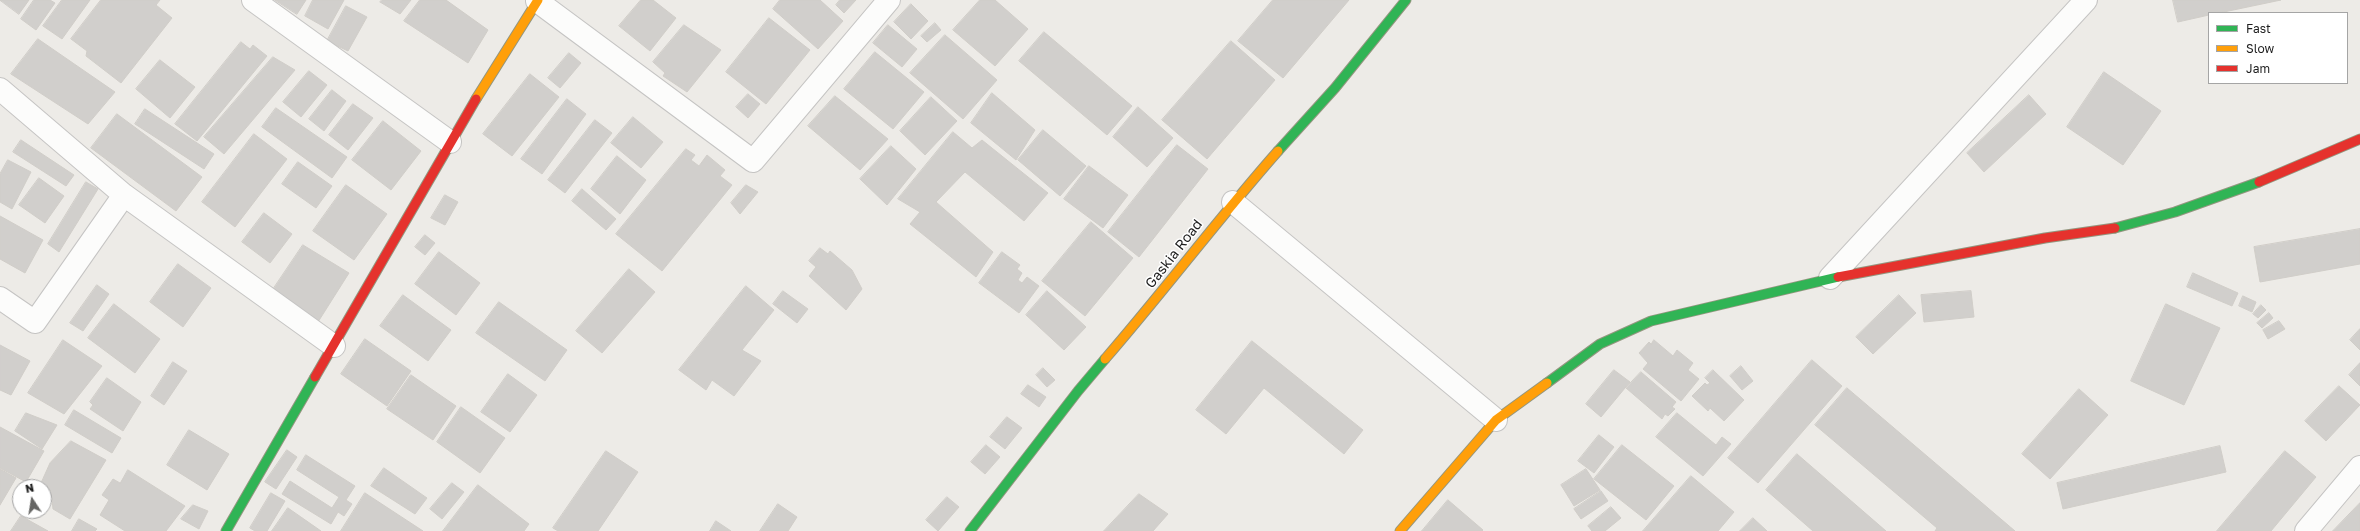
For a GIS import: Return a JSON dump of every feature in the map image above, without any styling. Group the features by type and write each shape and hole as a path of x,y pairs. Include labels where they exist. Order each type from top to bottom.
{"street":[{"path":"253,0 450,142"},
{"path":"226,531 334,346 450,142 537,0 753,161 889,0"},
{"path":"1830,278 2086,0"},
{"name":"Gaskia Road","path":"970,531 1078,391 1159,296 1233,202 1335,88 1400,2"},
{"path":"0,88 124,195 334,346"},
{"path":"1400,531 1496,420 1600,344 1651,321 1830,278 2045,238 2116,228 2175,212 2236,191 2360,139"},
{"path":"0,298 35,322 124,195"},
{"path":"1233,202 1496,420"},
{"path":"2306,531 2360,467"}],"building":[{"path":"0,0 29,0 19,14"},
{"path":"34,0 50,0 55,3 36,30 21,19"},
{"path":"62,0 90,0 62,39 43,26"},
{"path":"101,0 160,0 156,5 172,18 121,83 86,56 87,51 71,39"},
{"path":"275,0 306,0 297,14"},
{"path":"313,0 344,0 328,29 305,16"},
{"path":"382,0 411,0 400,14 380,2"},
{"path":"420,0 446,0 488,30 468,63 404,21"},
{"path":"641,0 653,0 676,18 650,51 619,26"},
{"path":"780,0 820,0 843,21 818,49 773,9"},
{"path":"840,0 856,0 844,13 836,5"},
{"path":"980,0 995,0 1028,29 995,66 953,30"},
{"path":"1273,0 1349,0 1283,78 1238,41"},
{"path":"2173,0 2281,0 2224,12 2208,12 2208,15 2178,22"},
{"path":"911,4 928,21 911,39 894,22"},
{"path":"346,6 367,17 348,51 327,41"},
{"path":"769,18 810,50 766,104 726,72"},
{"path":"935,23 941,30 927,42 921,36"},
{"path":"684,25 721,50 687,92 663,76 665,73 653,62"},
{"path":"888,25 917,49 902,67 873,43"},
{"path":"1044,32 1132,106 1107,135 1019,61"},
{"path":"945,35 997,80 963,119 910,73"},
{"path":"38,39 115,92 88,124 11,74"},
{"path":"1231,41 1275,80 1207,159 1162,120"},
{"path":"241,42 250,49 253,45 267,56 197,141 175,124"},
{"path":"875,52 924,92 893,129 844,89"},
{"path":"569,53 581,63 560,88 548,78"},
{"path":"273,57 295,70 224,154 204,137"},
{"path":"160,60 195,87 170,118 136,89"},
{"path":"309,71 327,85 301,117 283,102"},
{"path":"2104,72 2161,111 2123,165 2067,127"},
{"path":"530,74 559,97 512,156 483,134"},
{"path":"332,90 346,101 324,131 309,119"},
{"path":"992,93 1035,130 1016,160 971,123"},
{"path":"748,94 760,104 748,118 736,107"},
{"path":"2029,95 2046,114 1984,172 1967,153"},
{"path":"835,96 888,139 860,170 808,126"},
{"path":"931,97 957,121 925,155 900,131"},
{"path":"567,99 586,114 542,174 521,159"},
{"path":"353,104 373,118 348,150 329,135"},
{"path":"1138,107 1173,138 1147,167 1113,137"},
{"path":"276,108 347,157 332,178 262,127"},
{"path":"145,109 214,154 204,169 135,124"},
{"path":"117,114 202,177 176,211 91,148"},
{"path":"633,117 663,142 641,168 611,143"},
{"path":"595,120 612,133 565,193 548,180"},
{"path":"383,121 421,151 391,190 352,160"},
{"path":"1043,130 1086,166 1060,196 1018,160"},
{"path":"953,132 972,148 982,140 1048,193 1024,221 965,172 936,202 993,252 976,277 910,224 920,212 898,199"},
{"path":"254,134 287,159 235,227 202,202"},
{"path":"21,140 74,175 66,186 13,152"},
{"path":"1177,145 1208,169 1139,257 1108,232"},
{"path":"891,146 916,169 887,205 860,179"},
{"path":"686,149 695,155 691,160 699,166 707,155 725,170 720,176 732,185 662,271 616,234"},
{"path":"617,156 646,180 620,214 591,189"},
{"path":"8,160 31,172 12,209 0,202 0,174"},
{"path":"298,162 332,186 316,208 282,184"},
{"path":"1089,166 1128,195 1103,228 1064,199"},
{"path":"39,178 64,196 45,223 19,205"},
{"path":"86,182 98,189 59,252 48,244"},
{"path":"346,185 387,214 354,260 313,231"},
{"path":"746,185 758,192 740,214 731,203"},
{"path":"582,189 616,219 606,230 572,201"},
{"path":"445,195 458,202 445,225 431,218"},
{"path":"264,213 292,234 270,263 242,242"},
{"path":"0,216 43,240 25,273 0,259"},
{"path":"1091,222 1133,258 1085,316 1042,281"},
{"path":"2360,229 2360,264 2260,282 2254,247"},
{"path":"425,235 435,243 425,255 415,247"},
{"path":"303,245 349,273 318,322 272,291"},
{"path":"820,248 828,254 830,251 852,270 862,289 846,310 809,276 816,267 809,261"},
{"path":"439,252 480,283 456,315 415,284"},
{"path":"1002,252 1020,265 1017,269 1022,273 1018,280 1022,283 1027,277 1039,286 1019,313 979,283"},
{"path":"178,264 211,288 183,327 150,302"},
{"path":"629,269 655,292 602,353 576,331"},
{"path":"2193,273 2238,293 2232,306 2187,287"},
{"path":"97,285 109,294 83,331 70,323"},
{"path":"746,286 774,310 742,350 761,361 734,396 712,380 706,390 679,370"},
{"path":"783,291 808,309 797,323 773,304"},
{"path":"1047,291 1086,327 1064,350 1026,315"},
{"path":"1971,291 1974,317 1924,322 1921,295"},
{"path":"403,295 451,330 428,361 380,326"},
{"path":"1899,295 1916,313 1873,354 1856,337"},
{"path":"2243,296 2256,302 2252,312 2239,306"},
{"path":"499,302 567,350 545,381 476,333"},
{"path":"114,304 160,339 135,373 88,338"},
{"path":"2166,304 2220,328 2184,405 2131,381"},
{"path":"2261,305 2266,310 2258,318 2253,314"},
{"path":"2269,313 2273,318 2262,328 2257,323"},
{"path":"2279,321 2285,329 2268,339 2263,330"},
{"path":"2360,329 2360,350 2350,340"},
{"path":"365,339 411,371 387,406 341,374"},
{"path":"63,340 102,366 64,414 28,393"},
{"path":"1654,340 1673,356 1677,350 1693,363 1688,370 1699,379 1681,401 1643,369 1648,363 1639,353 1649,342 1651,344"},
{"path":"1252,341 1363,430 1344,454 1264,388 1226,434 1196,410"},
{"path":"0,345 30,361 11,395 0,390"},
{"path":"1812,360 1842,386 1758,483 1728,458"},
{"path":"173,362 187,371 164,405 151,396"},
{"path":"2360,363 2360,386 2349,375"},
{"path":"1741,366 1753,381 1742,390 1730,376"},
{"path":"1043,368 1055,380 1047,387 1036,375"},
{"path":"1614,370 1630,382 1601,417 1586,404"},
{"path":"1713,370 1744,400 1724,421 1710,408 1708,411 1692,396 1705,383 1707,385 1710,383 1705,378"},
{"path":"1641,372 1676,402 1672,407 1675,409 1668,416 1665,414 1662,419 1626,388"},
{"path":"508,374 537,395 510,432 481,412"},
{"path":"411,375 456,406 433,440 387,409"},
{"path":"107,378 141,402 123,431 90,409 93,405 90,402"},
{"path":"1028,385 1046,397 1039,407 1021,394"},
{"path":"2339,386 2360,405 2326,441 2305,421"},
{"path":"1847,388 2015,531 1935,531 1937,528 1815,425"},
{"path":"2079,389 2108,415 2050,479 2022,454"},
{"path":"461,407 505,438 480,473 437,442"},
{"path":"74,410 121,438 112,453 65,425"},
{"path":"26,413 57,425 42,449 15,431"},
{"path":"1677,413 1716,445 1722,437 1731,444 1703,476 1656,437"},
{"path":"1007,417 1022,428 1005,449 990,437"},
{"path":"0,427 44,451 28,479 20,479 0,468"},
{"path":"189,430 229,454 207,490 167,465"},
{"path":"1599,435 1614,447 1594,473 1578,461"},
{"path":"71,441 106,460 70,519 53,509 52,479 43,479 50,463"},
{"path":"986,445 1000,457 985,474 971,462"},
{"path":"1622,445 1674,486 1646,520 1594,479"},
{"path":"2220,446 2226,472 2063,509 2057,483"},
{"path":"287,450 297,457 276,489 265,482"},
{"path":"606,451 638,472 598,531 558,531 553,528"},
{"path":"2285,451 2316,477 2271,531 2217,531"},
{"path":"1797,454 1886,531 1813,531 1766,490"},
{"path":"306,455 355,486 346,500 352,504 344,516 338,512 331,524 282,494 290,481 332,508 339,497 297,470"},
{"path":"384,468 427,498 415,514 371,486"},
{"path":"0,469 16,478 12,479 12,485 0,505"},
{"path":"1586,469 1600,490 1574,506 1561,485"},
{"path":"128,470 185,506 166,531 125,531 100,515 109,500 102,495 113,479 120,483"},
{"path":"1691,476 1734,512 1718,531 1643,531"},
{"path":"452,483 464,492 442,519 430,509"},
{"path":"478,485 529,524 524,531 443,531"},
{"path":"1601,491 1608,501 1581,519 1574,509"},
{"path":"271,493 285,501 267,531 255,531 250,528"},
{"path":"365,493 423,531 341,531"},
{"path":"1139,494 1168,514 1153,531 1104,531"},
{"path":"947,497 959,507 938,531 926,520"},
{"path":"1448,500 1483,530 1422,531"},
{"path":"2360,503 2360,531 2333,531"},
{"path":"778,504 797,517 788,531 760,531"},
{"path":"193,505 208,511 199,529 181,519"},
{"path":"1611,507 1621,518 1605,531 1592,531 1588,526"},
{"path":"288,508 321,531 272,531"},
{"path":"1753,518 1767,531 1740,531"},
{"path":"19,519 26,519 48,531 11,531"},
{"path":"79,519 97,529 95,531 72,531"},
{"path":"716,521 731,531 710,531"}],"traffic: fast":[{"path":"1278,151 1335,88 1406,0"},
{"path":"2115,228 2175,212 2259,182"},
{"path":"1547,383 1600,344 1651,321 1838,277"},
{"path":"970,531 1078,391 1105,359"},
{"path":"226,531 315,377"}],"traffic: slow":[{"path":"476,99 538,0"},
{"path":"1105,359 1278,151"},
{"path":"1400,531 1496,420 1547,383"}],"traffic: jam":[{"path":"315,377 476,99"},
{"path":"2259,182 2360,139"},
{"path":"1838,277 2045,238 2115,228"}]}
